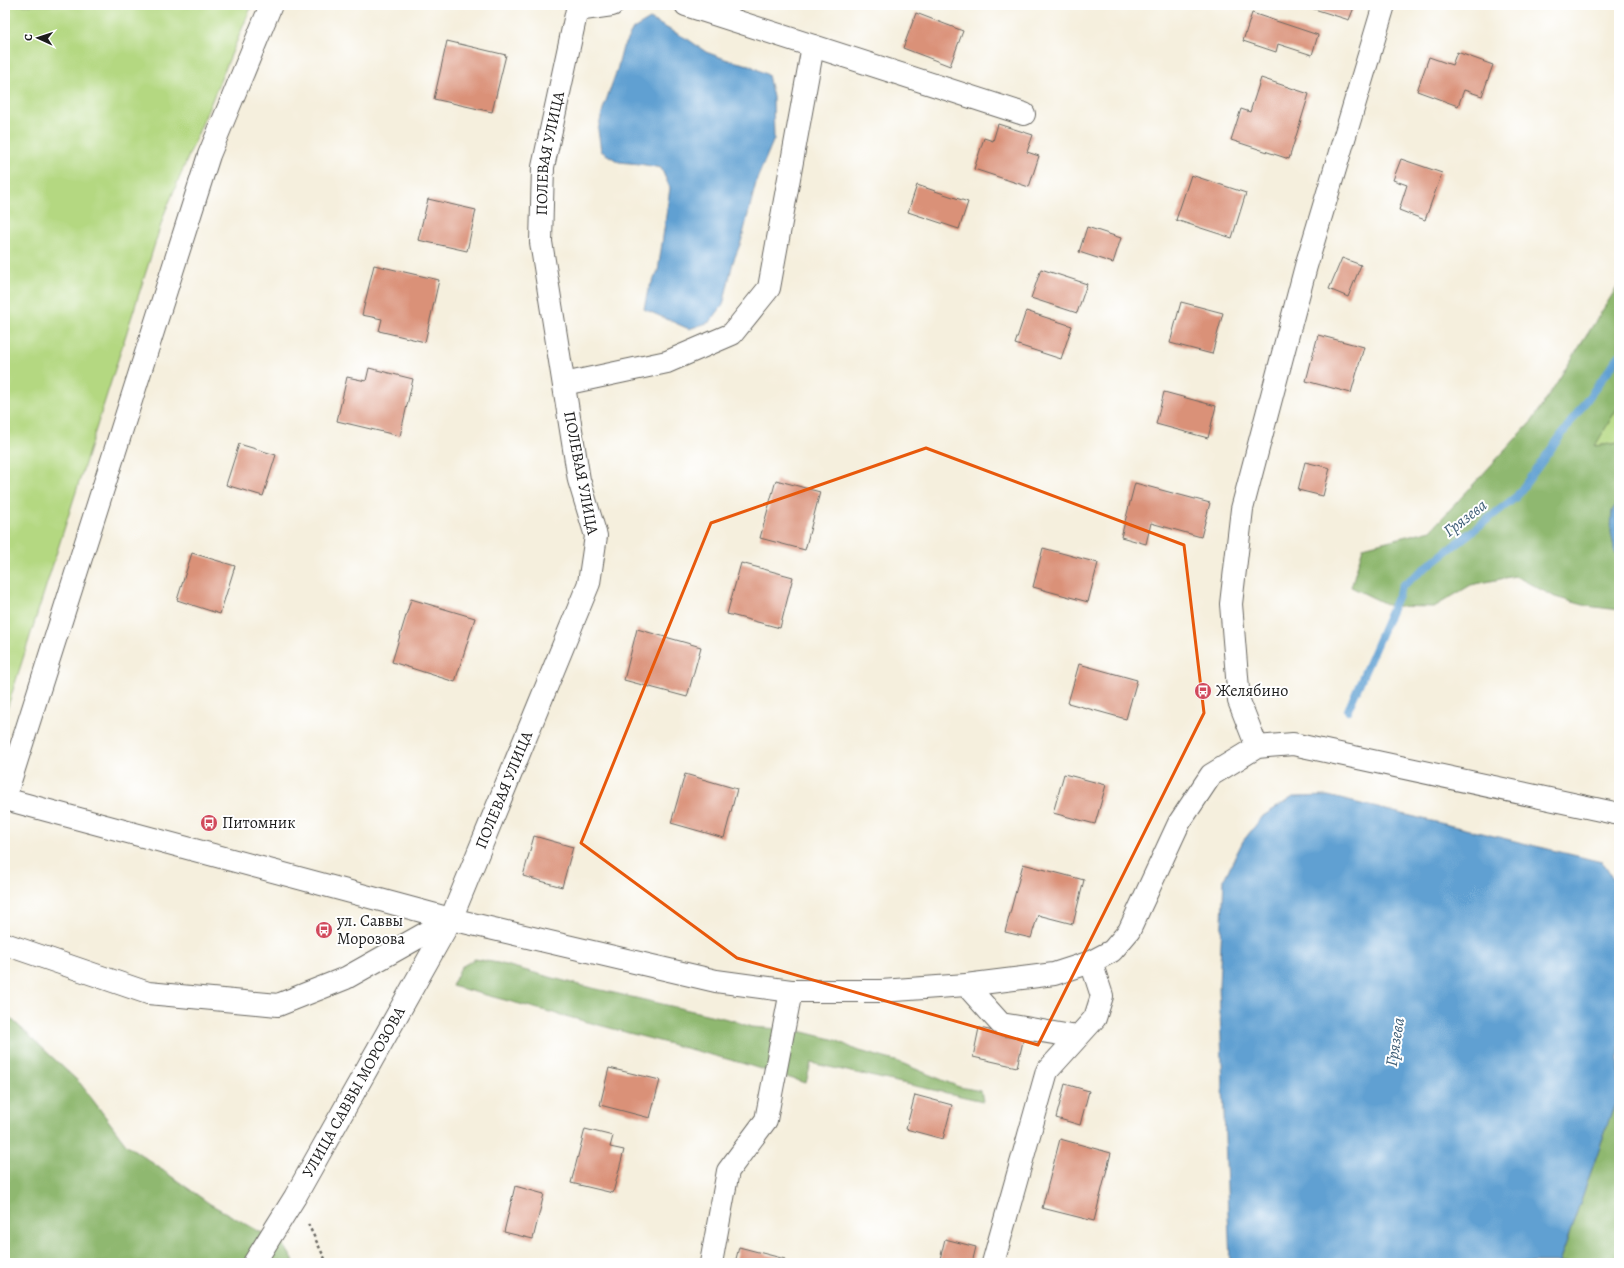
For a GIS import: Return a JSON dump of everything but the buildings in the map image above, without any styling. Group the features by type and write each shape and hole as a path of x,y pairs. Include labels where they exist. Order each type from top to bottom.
{"street":[{"path":"271,5 209,155 5,798 450,919 716,981 791,991 881,991 966,985 1054,974 1091,962 1112,951 1129,932 1179,823 1211,775 1257,747 1293,744 1619,814"},
{"path":"578,7 612,5"},
{"path":"686,5 1024,114"},
{"path":"1257,747 1239,701 1231,604 1242,509 1306,266 1384,5"},
{"name":"ПОЛЕВАЯ УЛИЦА","path":"450,919 589,583 596,536 579,480 541,242 543,167 578,7"},
{"path":"564,384 667,362 732,334 769,288 813,46"},
{"path":"5,944 148,993 278,1006 346,978 450,919"},
{"name":"УЛИЦА САВВЫ МОРОЗОВА","path":"254,1263 295,1197 450,919"},
{"path":"993,1263 1047,1071 1095,1018 1102,996 1091,962"},
{"path":"966,985 1001,1024 1077,1037"},
{"path":"711,1263 728,1171 766,1120 791,991"}],"path":[{"path":"295,1197 327,1263"}],"highlighted area":[{"path":"926,448 1184,545 1204,713 1038,1045 737,958 581,843 711,523"}],"green space":[{"path":"5,5 252,5 165,212 5,715"},
{"path":"1619,284 1619,405 1595,446 1619,443 1619,500 1612,511 1615,552 1619,554 1619,610 1587,606 1555,597 1515,576 1471,585 1434,607 1390,606 1351,587 1363,547 1431,530 1533,420"},
{"path":"1619,405 1619,443 1594,446"},
{"path":"475,959 498,963 579,985 732,1020 751,1027 795,1030 836,1040 856,1050 899,1062 959,1087 981,1091 983,1101 811,1063 806,1083 738,1062 452,986 461,967"},
{"path":"5,1013 80,1083 126,1144 210,1204 284,1245 295,1263 5,1263"},
{"path":"1619,1092 1619,1263 1559,1263"}],"water":[{"path":"650,19 689,40 706,52 728,60 749,65 768,75 773,97 774,139 757,179 741,242 733,262 723,305 710,322 689,329 644,309 648,290 658,271 670,188 661,168 619,162 601,151 598,130 603,109 617,70 623,47 633,29"},
{"path":"1619,500 1619,554 1615,553 1611,532 1612,511"},
{"path":"1328,796 1602,862 1619,887 1619,1092 1559,1263 1230,1263 1219,986 1224,879 1243,841 1263,816 1293,797"}],"waterway":[{"name":"Грязева","path":"1348,710 1402,586 1516,497 1619,356"}],"place":[{"name":"Желябино","path":"1203,691"},
{"name":"Питомник","path":"209,823"},
{"name":"ул. Саввы Морозова","path":"324,930"}]}
